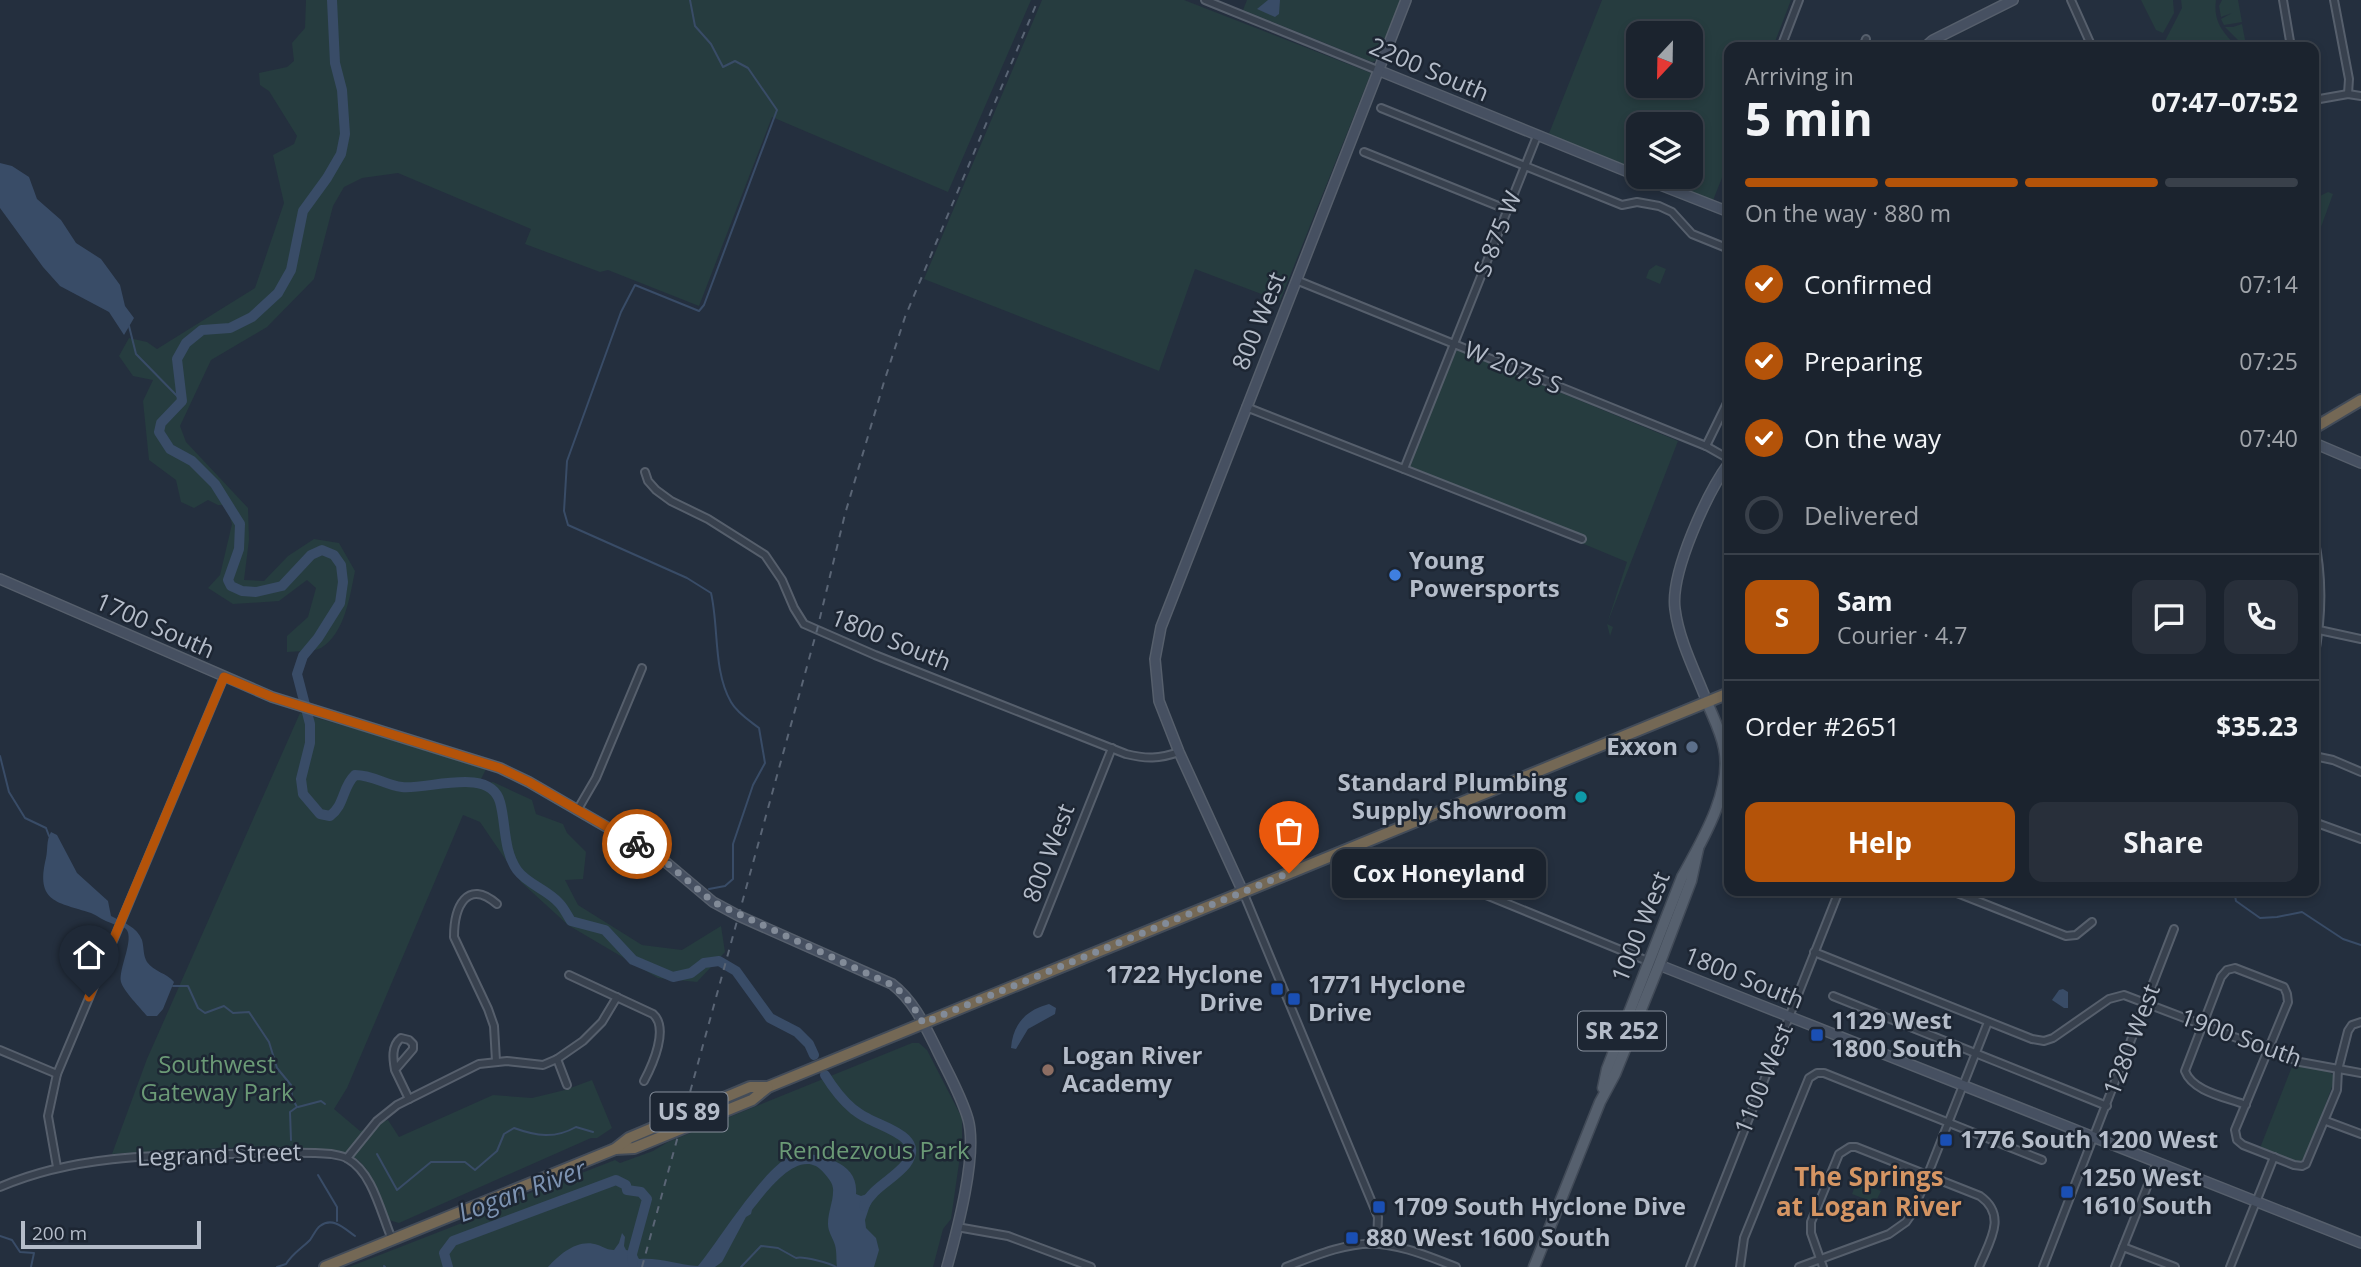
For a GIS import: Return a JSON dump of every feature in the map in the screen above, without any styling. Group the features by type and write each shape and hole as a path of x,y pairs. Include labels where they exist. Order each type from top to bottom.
{"highway":[{"path":"2319,425 2361,400"},
{"name":"US 89","path":"325,1267 615,1149 629,1138 739,1091 750,1087 768,1087 1724,695"}],"main road":[{"name":"1000 West","path":"1707,702 1719,729 1724,751"},
{"name":"1000 West","path":"1534,1267 1600,1102 1611,1082 1611,1075 1653,969 1688,867 1724,789"},
{"name":"1000 West","path":"1600,1102 1607,1069 1691,881 1698,849"}],"street":[{"name":"2200 South","path":"1205,0 1626,171"},
{"name":"800 West","path":"1243,892 1179,752 1159,701 1156,659 1161,627 1406,0"},
{"path":"1782,42 1799,0"},
{"path":"1931,42 2013,0"},
{"path":"2071,0 2087,42"},
{"path":"2283,0 2290,42"},
{"path":"2334,0 2349,79 2348,94"},
{"path":"2319,99 2348,94 2361,96"},
{"path":"1381,108 1622,205 1637,202 1659,205 1678,217 1692,234 1724,247"},
{"name":"S 875 W","path":"1404,469 1537,136"},
{"path":"1364,152 1508,210"},
{"name":"2200 South","path":"1672,189 1724,210"},
{"name":"W 2075 S","path":"1296,280 1706,446 1724,458"},
{"path":"1246,407 1582,539"},
{"path":"1706,446 1724,409"},
{"path":"2319,445 2361,463"},
{"name":"1000 West","path":"1707,702 1680,630 1674,590 1681,565 1712,491 1724,470"},
{"name":"1800 South","path":"645,472 648,481 664,496 708,519 765,555 782,580 793,608 804,624 876,655 1143,759 1162,758 1179,752"},
{"path":"2319,559 2319,630 2361,639"},
{"name":"1700 South","path":"0,579 272,697 500,768 578,809 662,859 713,902 902,992 923,1023 968,1120 971,1141 969,1160 947,1267"},
{"path":"578,809 596,778 642,668"},
{"path":"57,1167 48,1116 57,1074 224,677"},
{"name":"800 West","path":"1038,933 1112,748"},
{"path":"2319,757 2361,772"},
{"path":"2319,823 2361,839"},
{"name":"1800 South","path":"1416,863 1425,870 1654,963 2361,1243"},
{"path":"496,1061 494,1026 454,937 454,925 461,904 468,895 476,892 486,894 498,904"},
{"path":"1243,892 1378,1217 1377,1243"},
{"name":"1100 West","path":"1690,1265 1837,896"},
{"path":"1965,896 2066,936 2076,935 2092,922"},
{"name":"1280 West","path":"2043,1267 2174,929"},
{"path":"1799,1267 1898,1230 1913,1212 1988,1022 1814,952"},
{"path":"2246,1105 2196,1086 2188,1079 2185,1071 2221,977 2227,970 2235,968 2284,987 2288,1002 2246,1105 2235,1130 2237,1140 2243,1145 2302,1166 2310,1159 2337,1090 2338,1070 2348,1031 2352,1025 2361,1022"},
{"path":"569,975 659,1019 661,1027 651,1067 644,1080"},
{"name":"1900 South","path":"1988,1022 2044,1041 2053,1038 2109,999 2124,995 2300,1062 2361,1073"},
{"path":"1833,996 2107,1107"},
{"path":"391,1239 368,1181 360,1169 347,1158 385,1113 480,1064 496,1061 543,1065 557,1059 583,1041 602,1022 617,998"},
{"path":"395,1070 413,1049 414,1044 409,1040 401,1038 394,1051 395,1070 409,1099"},
{"path":"0,1050 57,1074"},
{"path":"394,1051 408,1057"},
{"path":"557,1059 567,1085"},
{"path":"1740,1267 1744,1238 1809,1078 1817,1073 1824,1073 2042,1160"},
{"path":"2326,1121 2361,1134"},
{"path":"1823,1267 1810,1227 1838,1157 1844,1149 1856,1147 1980,1196 1992,1207 1995,1214 1994,1228 1979,1267"},
{"name":"Legrand Street","path":"0,1187 57,1167 106,1159 315,1153 347,1158"},
{"path":"2230,1267 2274,1157"},
{"path":"2115,1267 2157,1162"},
{"path":"957,1227 1008,1236 1091,1267"},
{"path":"1286,1267 1331,1249 1353,1244 1377,1243 1409,1249 1456,1267"},
{"path":"2123,1247 2175,1267"},
{"path":"1690,1265 1700,1267"}],"green space":[{"path":"306,0 1031,0 948,192 772,117 699,306 608,270 600,272 525,244 531,229 398,173 362,178 344,187 333,206 314,279 267,327 211,360 180,426 186,442 248,508 249,540 244,580 264,581 288,556 314,539 339,543 355,571 345,613 336,633 321,648 287,652 287,636 308,617 316,588 307,580 279,601 233,604 208,588 220,575 232,524 226,505 218,505 208,500 194,508 181,502 176,480 149,460 143,401 153,380 133,376 119,356 129,338 147,342 157,349 255,288 284,203 273,155 294,144 297,136 269,91 260,85 259,73 287,67 294,61 292,43 305,28"},
{"path":"1042,0 1184,0 1371,73 1280,301 1195,269 1159,371 924,279"},
{"path":"1247,0 1402,0 1378,60 1372,62 1243,10"},
{"path":"1602,0 1791,0 1775,42 1724,42 1724,173 1712,203 1678,189 1703,189 1703,112 1626,112 1626,167 1548,136"},
{"path":"2141,0 2173,0 2174,13 2163,33 2156,30"},
{"path":"2181,0 2216,0 2218,21 2233,42 2165,42 2182,8"},
{"path":"2222,0 2238,0 2242,22 2224,25 2221,19 2232,13 2221,17 2219,6"},
{"path":"2242,24 2245,42 2240,42 2225,27"},
{"path":"2328,192 2333,194 2321,227 2319,226 2320,196"},
{"path":"1656,265 1666,269 1660,284 1646,278 1649,270"},
{"path":"1457,350 1678,441 1607,624 1627,562 1404,469"},
{"path":"1607,624 1613,627 1610,636"},
{"name":"Southwest Gateway Park","path":"300,713 487,767 478,785 493,782 532,800 536,814 563,824 567,833 586,852 583,879 565,880 578,905 642,945 682,950 721,926 725,952 697,982 658,978 568,925 521,882 480,822 463,815 347,1088 334,1109 360,1131 388,1120 399,1137 493,1095 532,1098 592,1080 612,1128 597,1138 591,1138 399,1223 389,1220 376,1187 363,1165 357,1159 340,1152 279,1147 112,1154 147,1059"},
{"name":"Rendezvous Park","path":"912,1043 919,1043 927,1050 962,1118 962,1142 951,1219 943,1229 933,1267 349,1267 615,1160 620,1163 653,1151 668,1142"},
{"path":"2293,1064 2328,1071 2333,1075 2334,1081 2307,1156 2302,1161 2295,1162 2260,1148"},
{"path":"1857,1181 1881,1191 1875,1203 1852,1194"}],"water":[{"path":"1268,0 1280,0 1279,14 1275,17 1257,9"},
{"path":"0,163 12,166 29,177 37,199 61,220 76,243 101,259 120,285 125,306 134,318 124,335 109,312 60,286 0,208"},
{"path":"51,832 57,835 77,873 108,901 111,916 129,925 140,935 147,962 174,982 163,1009 157,1016 147,1016 122,985 121,976 129,940 126,929 91,913 59,903 47,892 43,873"},
{"path":"2059,990 2068,992 2068,1008 2052,1000"},
{"path":"1049,1004 1056,1008 1055,1014 1028,1029 1016,1049 1011,1048 1012,1039 1022,1019"},
{"path":"797,1152 827,1158 845,1167 852,1174 856,1194 867,1194 872,1199 865,1220 866,1228 876,1238 879,1250 874,1267 837,1267 836,1248 828,1224 833,1186 824,1173 815,1166 805,1164 784,1174 766,1193 746,1217 722,1262 715,1267 548,1267 564,1252 577,1245 591,1243 614,1250 622,1233 626,1250 635,1252 639,1259 698,1266 771,1171"}],"waterway":[{"path":"332,0 335,63 342,90 345,134 341,154 303,211 291,270 278,293 252,317 230,328 202,330 186,343 177,359 182,401 161,423 159,432 170,449 192,461 215,484 240,524 239,549 228,580 231,586 242,591 256,592 282,586 311,555 322,550 334,555 341,565 343,582 340,603 303,656 297,674 310,724 310,743 301,779 303,794 320,814 330,816 335,812 355,775 402,787 457,782 484,785 494,791 500,802 507,845 517,870 554,898 571,921 605,930 633,960 673,977 691,973 704,963 719,961 736,971 770,1018 797,1032 809,1044 814,1055"},
{"path":"690,0 695,26 711,44 723,67 735,61 748,68 777,110 704,305 699,311 635,285 621,312 567,461 564,511 568,525 687,578 711,593 721,677 725,690 737,710 759,728 765,763 753,785 733,844 733,879 725,886 709,889"},
{"path":"129,326 136,354 182,401"},
{"path":"0,756 9,792 25,818 46,828 49,836"},
{"path":"2235,896 2236,901 2260,918 2302,912 2343,939 2361,945"},
{"path":"173,986 188,986 198,1008 205,1013 224,1006 233,1013 249,1012 269,1042 277,1068 291,1085 292,1098 297,1107 290,1112 291,1140"},
{"path":"825,1075 853,1109 900,1134 910,1147 911,1155 906,1164 873,1194 864,1206"},
{"path":"298,1107 321,1101 325,1104"},
{"path":"377,1154 397,1190 431,1162 465,1162 475,1170 497,1151 504,1134 514,1128 545,1135 576,1127 593,1132"},
{"path":"318,1175 337,1207 337,1221"},
{"name":"Logan River","path":"448,1267 444,1253 453,1241 616,1180 626,1185 627,1190 641,1192 647,1199 632,1254 633,1263"},
{"path":"277,1267 286,1264 325,1223 339,1225 355,1236"},
{"path":"0,1236 12,1240 20,1252 34,1253 31,1267"},
{"path":"741,1267 761,1246 778,1248 796,1258 816,1260 836,1267"}],"railway":[{"path":"642,1267 817,630 845,514 884,382 905,317 1038,0"}],"way so far":[{"path":"637,844 662,859 713,902 892,985 914,1006 923,1023 1289,873"}],"place":[{"name":"Young Powersports","path":"1395,575"},
{"name":"Exxon","path":"1692,747"},
{"name":"Standard Plumbing Supply Showroom","path":"1581,797"},
{"name":"Cox Honeyland","path":"1289,873"},
{"name":"1722 Hyclone Drive","path":"1277,989"},
{"name":"1771 Hyclone Drive","path":"1294,999"},
{"name":"1129 West 1800 South","path":"1817,1035"},
{"name":"Logan River Academy","path":"1048,1070"},
{"name":"1776 South 1200 West","path":"1946,1140"},
{"name":"1250 West 1610 South","path":"2067,1192"},
{"name":"1709 South Hyclone Dive","path":"1379,1207"},
{"name":"880 West 1600 South","path":"1352,1238"}],"district":[{"name":"The Springs at Logan River","path":"1869,1192"}],"route":[{"path":"89,997 224,677 272,697 500,768 637,844"}]}
